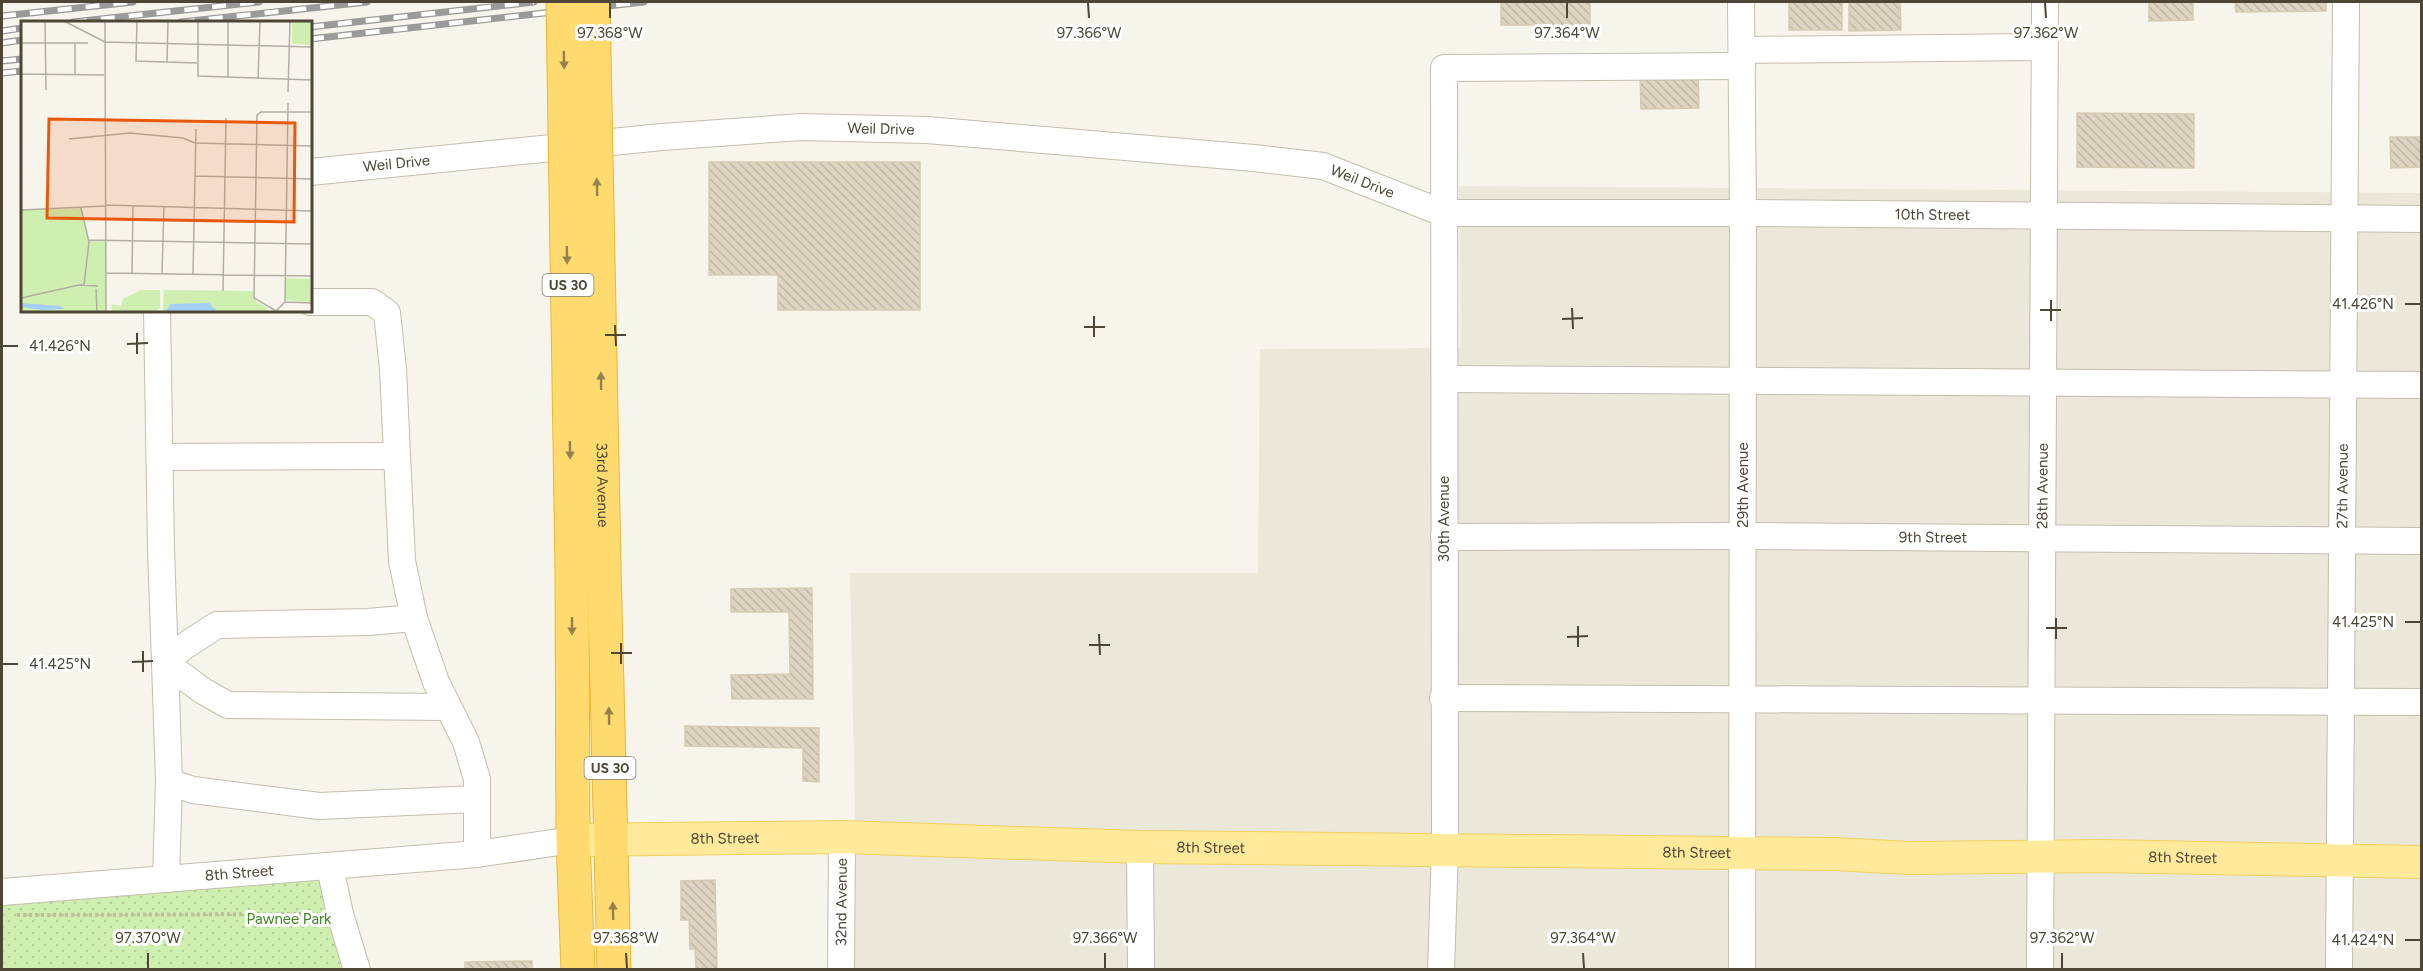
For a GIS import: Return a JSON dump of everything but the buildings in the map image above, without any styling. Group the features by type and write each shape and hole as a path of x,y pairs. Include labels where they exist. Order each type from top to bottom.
{"highway":[{"name":"US 30","path":"563,2 572,568 573,840 578,969"},
{"name":"33rd Avenue","path":"593,2 614,969"}],"main road":[{"name":"8th Street","path":"573,840 842,837 1140,847 1834,854 1909,858 2112,856 2421,862"}],"street":[{"name":"29th Avenue","path":"1741,2 1742,969"},
{"name":"28th Avenue","path":"2040,969 2044,2"},
{"name":"27th Avenue","path":"2339,969 2346,2"},
{"path":"1742,58 2044,47"},
{"name":"30th Avenue","path":"1441,969 1445,849 1443,698 1444,68 1742,58"},
{"name":"Weil Drive","path":"312,172 662,137 801,127 927,130 1323,166 1443,213"},
{"name":"10th Street","path":"1443,213 1743,213 2421,219"},
{"path":"312,302 372,302 387,313 393,369 402,561 414,618 436,682 466,742 477,779 477,854"},
{"path":"157,312 169,782 165,879"},
{"path":"1445,379 2421,385"},
{"path":"160,457 396,456"},
{"name":"9th Street","path":"1444,537 1743,536 2421,541"},
{"path":"165,663 183,647 217,626 368,622 414,618"},
{"path":"165,663 203,691 228,705 448,707"},
{"path":"1443,698 2421,702"},
{"path":"169,782 193,790 319,806 476,799"},
{"name":"32nd Avenue","path":"841,969 842,837"},
{"name":"8th Street","path":"2,892 477,854 573,840"},
{"path":"1140,847 1141,969"},
{"path":"330,867 340,914 357,969"}],"path":[{"path":"13,915 340,914"}],"shaded area":[{"path":"1459,186 2421,193 2421,969 854,969 855,808 850,573 1258,573 1260,349 1461,348"}],"green space":[{"name":"Pawnee Park","path":"330,867 357,969 2,969 2,892"}],"railway":[{"path":"2,16 133,2"},
{"path":"82,21 259,2"},
{"path":"190,21 367,2"},
{"path":"312,27 534,2"},
{"path":"312,39 644,2"},
{"path":"2,31 21,28"},
{"path":"2,43 21,40"},
{"path":"2,61 21,59"},
{"path":"2,73 21,71"}]}
